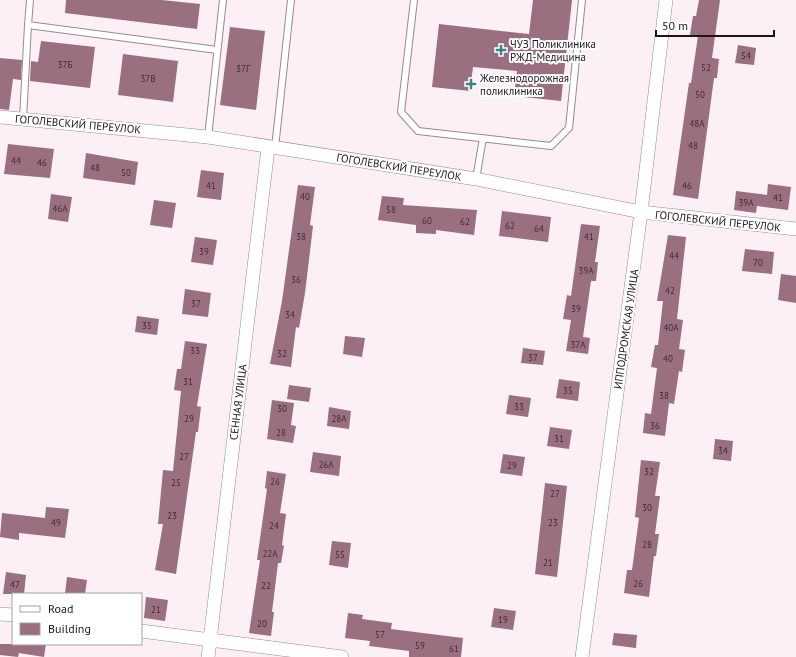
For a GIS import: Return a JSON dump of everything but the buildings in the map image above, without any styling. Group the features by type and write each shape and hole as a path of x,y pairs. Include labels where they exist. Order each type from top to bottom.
{"street":[{"name":"ИППОДРОМСКАЯ УЛИЦА","path":"582,657 641,212 666,0"},
{"name":"ГОГОЛЕВСКИЙ ПЕРЕУЛОК","path":"0,117 208,137 476,179 641,212 796,229"},
{"name":"СЕННАЯ УЛИЦА","path":"208,657 272,148"},
{"path":"0,614 12,615"},
{"path":"142,631 342,657"}],"lane":[{"path":"23,119 30,0"},
{"path":"208,137 223,0"},
{"path":"272,148 291,0"},
{"path":"414,0 401,112 418,131 551,146 569,128 582,0"},
{"path":"28,24 217,50"},
{"path":"476,179 483,138"}],"place":[{"name":"ЧУЗ Поликлиника РЖД-Медицина","path":"501,50"},
{"name":"Железнодорожная поликлиника","path":"471,84"}]}
